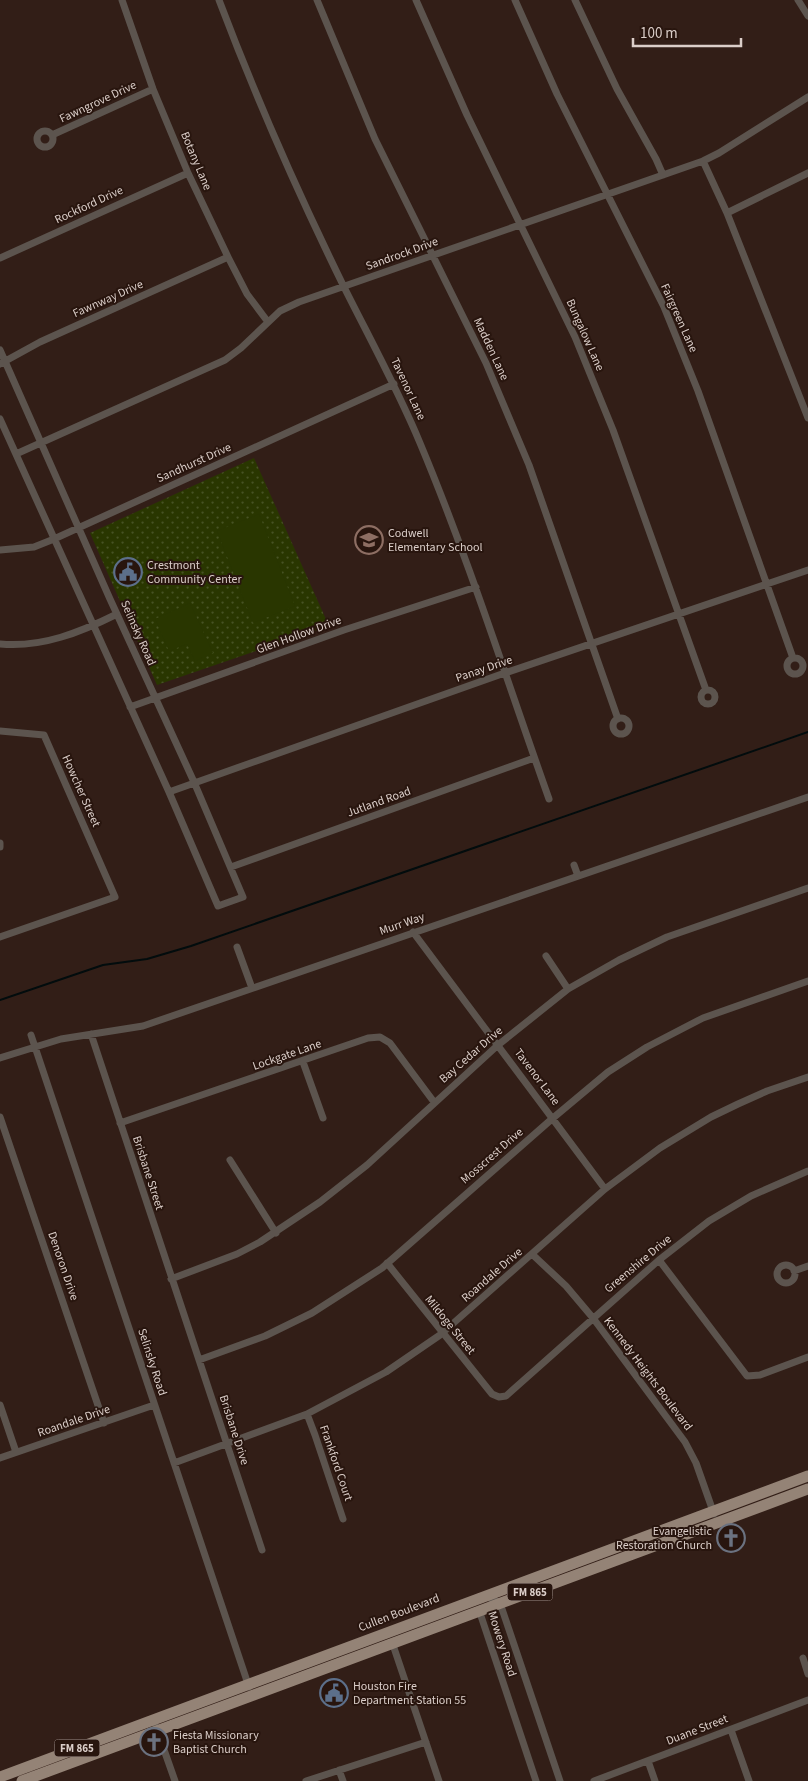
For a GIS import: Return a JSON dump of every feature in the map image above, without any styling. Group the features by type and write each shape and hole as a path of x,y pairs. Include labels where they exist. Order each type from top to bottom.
{"main road":[{"name":"Cullen Boulevard","path":"0,1777 153,1719 250,1690 321,1664 393,1644 500,1603 714,1512 808,1476"},
{"name":"Cullen Boulevard","path":"321,1664 388,1632 486,1595 614,1554 718,1524 808,1489"},
{"name":"Cullen Boulevard","path":"22,1781 158,1731 250,1690"},
{"path":"70,1751 74,1762"}],"street":[{"name":"Botany Lane","path":"122,0 153,89 188,173 247,294 268,322"},
{"name":"Tavenor Lane","path":"219,0 266,120 301,198 394,384 434,478 476,587 549,799"},
{"name":"Madden Lane","path":"317,0 375,139 486,364 528,465 618,719"},
{"name":"Bungalow Lane","path":"416,0 463,108 575,337 610,422 706,690"},
{"name":"Fairgreen Lane","path":"515,0 557,94 664,307 698,391 793,658"},
{"path":"575,0 617,89 663,175"},
{"path":"798,0 808,16"},
{"name":"Fawngrove Drive","path":"52,135 153,89"},
{"name":"Sandrock Drive","path":"16,454 225,360 241,348 280,311 299,302 345,288 433,255 703,161 808,97"},
{"path":"703,161 727,213 808,418"},
{"name":"Rockford Drive","path":"0,258 188,173"},
{"path":"727,213 808,174"},
{"name":"Fawnway Drive","path":"3,362 40,342 228,257"},
{"name":"Selinsky Road","path":"0,350 3,362 194,782 242,897 218,906 169,792"},
{"name":"Sandhurst Drive","path":"0,550 34,547 54,539 394,384"},
{"path":"0,419 169,792"},
{"name":"Panay Drive","path":"169,792 592,643 808,570"},
{"name":"Glen Hollow Drive","path":"130,707 344,630 476,587"},
{"path":"0,644 21,644 52,640 93,626 117,614"},
{"name":"Howcher Street","path":"0,731 44,735 115,896 0,937"},
{"name":"Jutland Road","path":"231,867 534,758"},
{"name":"Murr Way","path":"0,1058 61,1039 143,1026 808,797"},
{"path":"574,865 578,876"},
{"name":"Bay Cedar Drive","path":"172,1279 238,1254 276,1233 320,1202 367,1165 498,1045 568,989 619,960 666,937 808,888"},
{"name":"Tavenor Lane","path":"413,932 605,1189"},
{"path":"237,947 252,988"},
{"path":"546,956 568,989"},
{"name":"Mosscrest Drive","path":"199,1360 265,1336 312,1313 387,1263 608,1072 646,1047 704,1018 808,981"},
{"name":"Brisbane Street","path":"91,1034 184,1318"},
{"name":"Selinsky Road","path":"31,1035 250,1690"},
{"name":"Lockgate Lane","path":"120,1123 303,1062 368,1038 380,1037 390,1043 434,1102"},
{"path":"303,1062 323,1118"},
{"name":"Roandale Drive","path":"174,1463 307,1414 386,1372 442,1333 605,1189 660,1148 711,1117 767,1091 808,1077"},
{"name":"Denoron Drive","path":"0,1117 104,1422"},
{"path":"230,1160 276,1233"},
{"name":"Greenshire Drive","path":"499,1397 506,1396 659,1260 709,1221 743,1201 808,1171"},
{"name":"Kennedy Heights Boulevard","path":"532,1255 566,1286 593,1318 685,1442 696,1463 718,1524"},
{"path":"659,1260 747,1376 760,1376 808,1357"},
{"name":"Mildoge Street","path":"387,1263 492,1394 499,1397"},
{"path":"794,1271 808,1266"},
{"name":"Brisbane Drive","path":"184,1318 262,1550"},
{"path":"0,1405 16,1452"},
{"name":"Roandale Drive","path":"0,1458 154,1405"},
{"name":"Frankford Court","path":"307,1414 343,1519"},
{"name":"Mowery Road","path":"536,1781 478,1610 486,1595 500,1603 560,1781"},
{"path":"388,1632 439,1781"},
{"path":"803,1658 808,1674"},
{"name":"Duane Street","path":"594,1781 808,1700"},
{"path":"153,1719 174,1781"},
{"path":"731,1730 748,1781"},
{"path":"306,1781 426,1742"},
{"path":"648,1761 655,1781"},
{"path":"339,1770 342,1781"}],"green space":[{"path":"254,458 329,626 157,685 90,533"},
{"path":"259,514 295,606 253,623 217,531"},
{"path":"190,603 213,653 195,661 187,644 169,651 155,619"}],"waterway":[{"path":"0,1000 103,965 147,959 191,946 808,732"}],"place":[{"name":"Codwell Elementary School","path":"369,540"},
{"name":"Crestmont Community Center","path":"128,572"},
{"name":"Evangelistic Restoration Church","path":"731,1538"},
{"name":"Houston Fire Department Station 55","path":"334,1693"},
{"name":"Fiesta Missionary Baptist Church","path":"154,1742"}]}
